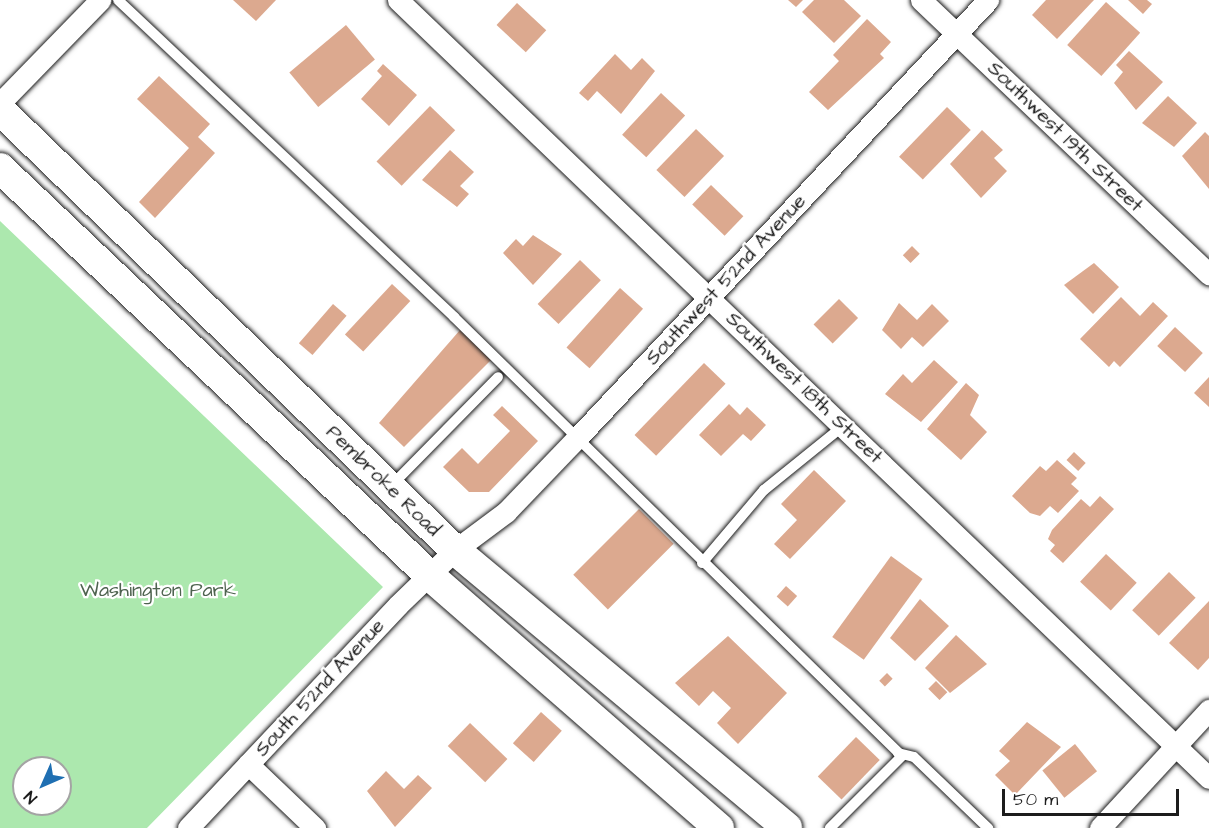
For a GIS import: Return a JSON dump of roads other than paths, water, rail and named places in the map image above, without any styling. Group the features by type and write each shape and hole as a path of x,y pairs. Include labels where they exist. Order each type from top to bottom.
{"main road":[{"name":"Pembroke Road","path":"0,110 455,550 787,828"},
{"path":"0,161 31,171 116,250 175,280"},
{"name":"Pembroke Road","path":"0,168 429,575 719,828"}],"street":[{"path":"0,103 100,0"},
{"name":"Southwest 18th Street","path":"398,0 1209,778"},
{"name":"Southwest 19th Street","path":"921,0 1209,274"},
{"name":"Southwest 52nd Avenue","path":"455,550 506,512 578,438 988,0"},
{"name":"South 52nd Avenue","path":"188,828 455,550"},
{"path":"1100,828 1209,710"},
{"path":"248,764 315,828"}],"lane":[{"path":"118,0 578,438 622,486 902,756 830,828"},
{"path":"390,487 498,377"},
{"path":"702,563 764,490 843,426"},
{"path":"898,753 914,758 987,828"}],"park label":[{"name":"Washington Park","path":"158,590"}]}
